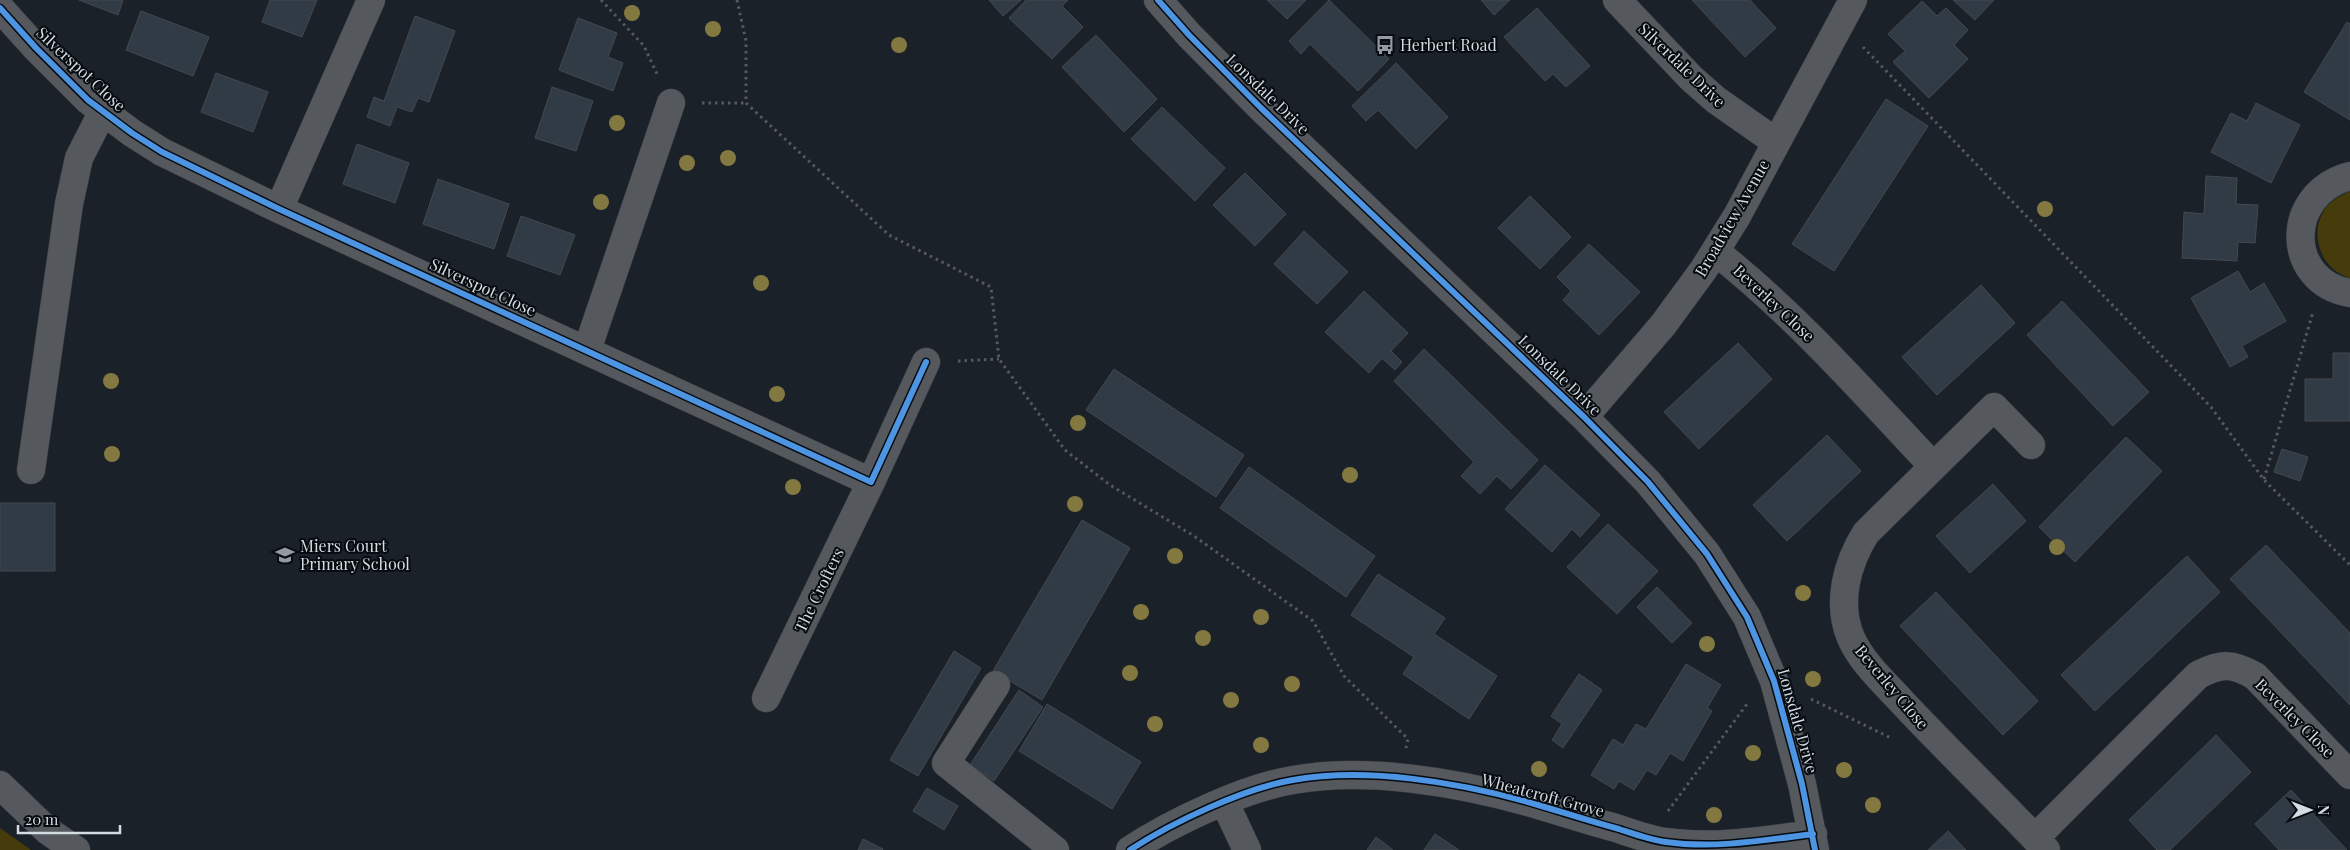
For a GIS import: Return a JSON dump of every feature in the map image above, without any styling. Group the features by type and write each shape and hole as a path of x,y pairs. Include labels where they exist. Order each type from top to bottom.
{"street":[{"path":"279,209 371,0"},
{"name":"Lonsdale Drive","path":"1158,0 1189,35 1261,108 1584,417 1648,482 1707,554 1747,617 1774,681 1814,842"},
{"name":"Silverdale Drive","path":"1617,0 1691,78 1716,100 1776,142"},
{"name":"Broadview Avenue","path":"1584,417 1663,325 1716,252 1738,216 1853,0"},
{"name":"Silverspot Close","path":"0,8 60,72 102,111 162,152 279,209 871,482"},
{"path":"587,350 671,103"},
{"path":"31,470 69,204 79,158 102,111"},
{"path":"2350,176 2334,180 2318,192 2306,208 2300,228 2302,248 2310,266 2323,282 2340,292 2350,293"},
{"name":"Beverley Close","path":"1716,252 1766,292 1800,325 1933,466"},
{"path":"871,482 926,362"},
{"name":"Beverley Close","path":"2032,445 1994,407 1866,533 1856,549 1848,569 1845,615 1850,637 1862,656 1883,681 1949,753 2041,844 2198,675 2212,668 2225,665 2239,667 2255,676 2350,775"},
{"name":"The Crofters","path":"766,698 871,482"},
{"path":"996,685 946,763 1055,850"},
{"name":"Wheatcroft Grove","path":"1130,850 1160,832 1258,789 1292,780 1353,776 1403,778 1469,789 1526,802 1667,842 1814,842"},
{"path":"0,785 48,830 76,850"},
{"path":"1225,803 1247,850"}],"path":[{"path":"601,0 644,46 671,103 746,103 889,235 991,287 999,359 1065,450 1110,485 1194,536 1313,621 1344,676 1408,739 1403,778"},
{"path":"737,0 746,41 746,103"},
{"path":"1841,24 2211,407 2264,480 2350,565"},
{"path":"2264,480 2323,282"},
{"path":"926,362 999,359"}],"shaded area":[{"path":"2350,191 2350,278 2340,274 2325,259 2320,250 2318,229 2320,219 2327,206 2336,198"},
{"path":"0,828 31,850 0,850"}],"building":[{"path":"79,0 123,0 118,15"},
{"path":"270,0 317,0 302,37 262,22"},
{"path":"989,0 1021,0 1003,16"},
{"path":"1026,0 1068,0 1062,6 1083,27 1052,59 1009,18"},
{"path":"1267,0 1306,0 1287,19"},
{"path":"1329,0 1389,59 1358,91 1310,44 1301,54 1289,41"},
{"path":"1481,0 1510,0 1494,15"},
{"path":"1692,0 1750,0 1776,28 1745,57"},
{"path":"1953,0 1994,0 1975,20"},
{"path":"1922,1 1937,16 1946,8 1968,30 1954,45 1968,59 1929,98 1893,62 1905,51 1888,34"},
{"path":"1537,8 1590,66 1566,87 1553,74 1545,81 1504,37"},
{"path":"141,11 209,37 193,76 126,50"},
{"path":"415,16 455,31 429,102 418,98 412,112 397,107 390,126 367,117 374,97 384,101"},
{"path":"578,18 617,33 608,57 623,63 613,91 559,70"},
{"path":"2347,22 2350,24 2350,120 2304,92"},
{"path":"1096,35 1157,99 1124,132 1062,67"},
{"path":"1396,63 1448,117 1416,149 1378,110 1366,121 1352,106"},
{"path":"216,73 268,92 253,132 201,112"},
{"path":"552,87 593,101 576,151 535,138"},
{"path":"1886,99 1928,126 1834,271 1792,244"},
{"path":"2256,103 2300,125 2271,183 2211,152 2231,113 2247,121"},
{"path":"1162,107 1225,168 1195,201 1131,139"},
{"path":"357,144 409,163 395,203 343,184"},
{"path":"1245,173 1286,214 1255,246 1213,205"},
{"path":"2206,176 2237,178 2236,204 2258,205 2255,243 2238,242 2237,261 2182,258 2184,212 2204,214"},
{"path":"438,179 509,204 494,249 423,224"},
{"path":"1530,196 1571,237 1540,269 1498,228"},
{"path":"521,216 575,235 560,275 507,256"},
{"path":"1304,231 1348,272 1317,304 1274,264"},
{"path":"1589,244 1640,292 1599,335 1563,300 1571,291 1557,277"},
{"path":"2238,271 2250,292 2264,283 2286,321 2242,346 2248,357 2230,367 2191,298"},
{"path":"1981,285 2015,323 1937,395 1902,357"},
{"path":"1364,291 1408,333 1391,351 1402,362 1395,370 1382,358 1369,373 1325,332"},
{"path":"2062,301 2149,392 2113,426 2027,335"},
{"path":"1738,343 1772,379 1699,449 1664,412"},
{"path":"1424,349 1538,460 1511,489 1497,476 1480,494 1461,476 1474,462 1394,381"},
{"path":"2333,353 2350,353 2350,421 2305,421 2305,379 2333,379"},
{"path":"1114,369 1244,455 1216,497 1086,410"},
{"path":"1827,435 1861,471 1787,541 1753,505"},
{"path":"2126,437 2162,471 2075,562 2039,527"},
{"path":"2282,449 2308,457 2300,481 2274,472"},
{"path":"1545,465 1600,515 1580,537 1572,529 1552,552 1505,509"},
{"path":"1249,467 1375,556 1346,597 1220,508"},
{"path":"1993,484 2026,521 1970,573 1936,536"},
{"path":"0,503 55,503 55,571 0,571"},
{"path":"1082,520 1130,548 1042,700 993,671"},
{"path":"1608,524 1658,571 1617,614 1567,567"},
{"path":"2266,545 2350,633 2350,705 2230,579"},
{"path":"2187,556 2220,592 2095,711 2061,675"},
{"path":"1378,574 1445,618 1434,634 1497,676 1469,719 1403,674 1414,657 1351,615"},
{"path":"1657,587 1692,623 1672,643 1637,607"},
{"path":"1936,592 2038,701 2003,735 1900,626"},
{"path":"954,651 981,668 918,776 890,760"},
{"path":"1686,664 1721,685 1707,708 1712,711 1683,761 1670,753 1656,775 1647,770 1634,790 1619,781 1614,789 1591,775 1613,739 1623,745 1636,724 1646,729"},
{"path":"1579,674 1602,690 1563,748 1552,740 1562,724 1551,716"},
{"path":"1019,690 1043,707 994,781 970,765"},
{"path":"1047,704 1141,762 1112,809 1019,751"},
{"path":"2216,735 2251,772 2170,850 2157,850 2129,820"},
{"path":"927,788 958,806 944,830 913,811"},
{"path":"2291,790 2347,850 2279,850 2255,824"},
{"path":"1948,831 1966,850 1928,850"},
{"path":"1435,834 1459,850 1424,850"},
{"path":"1376,837 1393,850 1367,850"},
{"path":"863,839 883,849 858,850"}],"cycle path":[{"path":"1158,0 1189,35 1261,108 1584,417 1648,482 1707,554 1747,617 1774,681 1802,784 1815,850"},
{"path":"0,8 36,48 88,100 132,133 162,152 279,209 871,482 926,362"},
{"path":"1130,850 1187,818 1253,791 1293,780 1321,776 1351,775 1411,779 1471,788 1528,802 1642,837 1666,842 1703,845 1813,834"}],"place":[{"name":"Herbert Road","path":"1385,45"},
{"name":"Miers Court Primary School","path":"285,555"}]}
